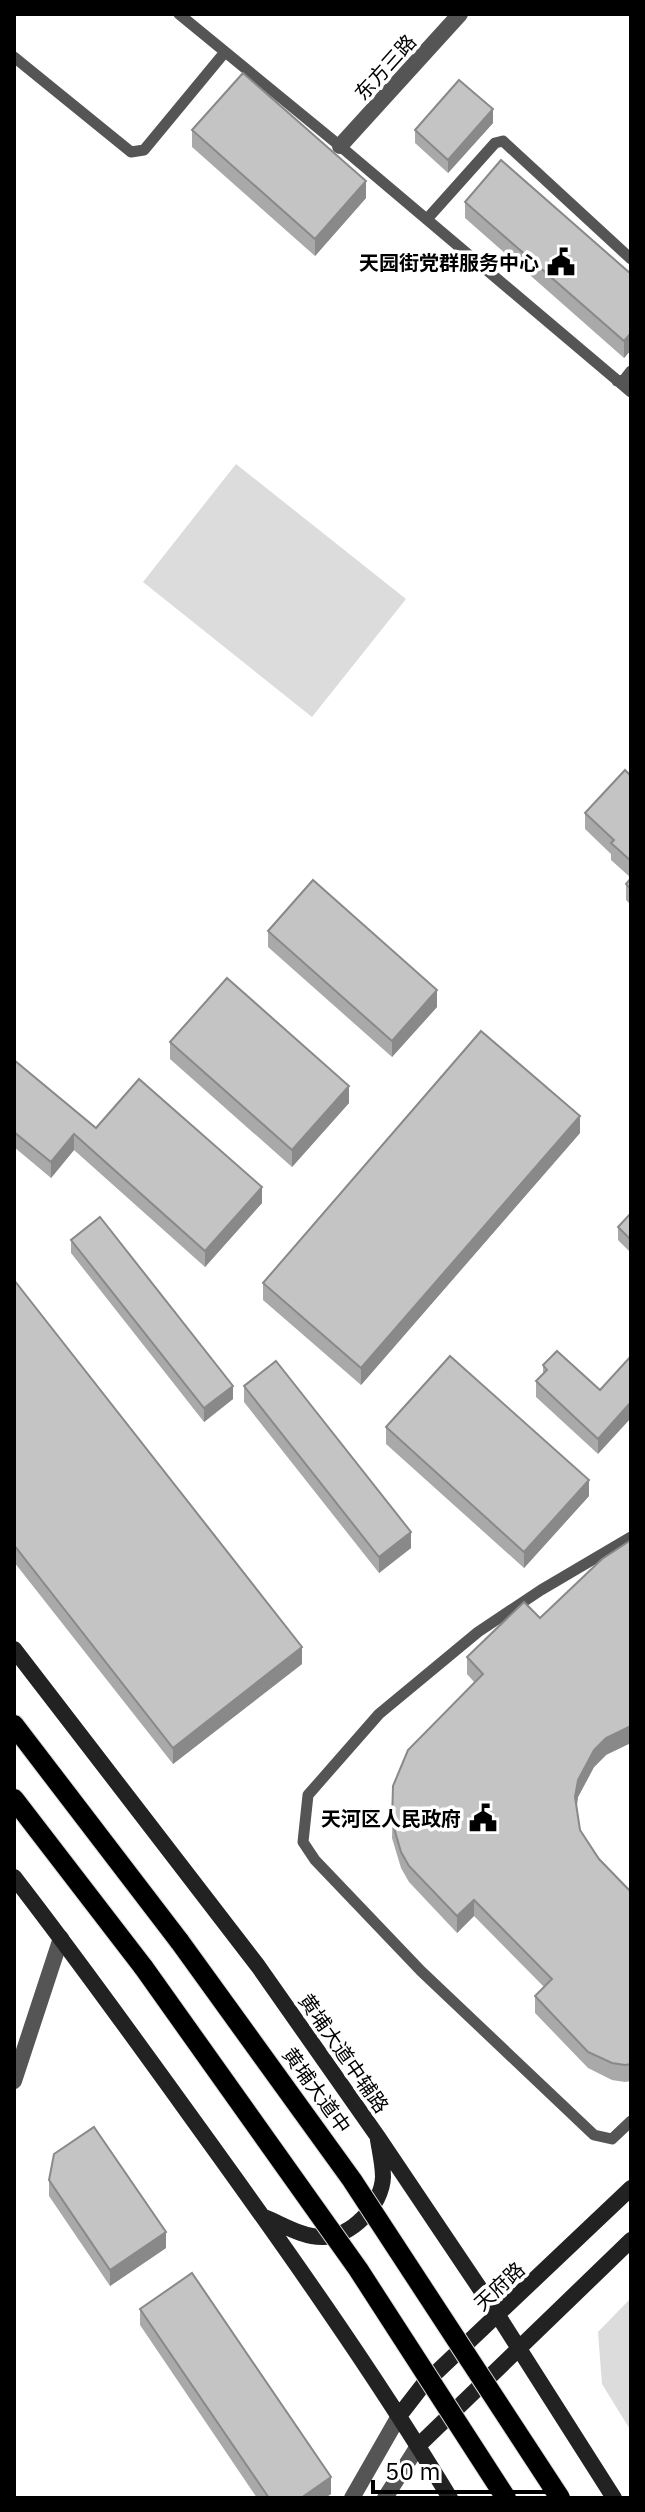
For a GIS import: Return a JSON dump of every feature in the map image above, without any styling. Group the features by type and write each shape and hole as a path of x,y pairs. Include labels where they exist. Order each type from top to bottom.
{"main road":[{"name":"黄埔大道中辅路","path":"14,1649 258,1966 520,2348 614,2498"},
{"name":"黄埔大道中","path":"14,1725 180,1942 352,2180 560,2498"},
{"path":"14,1799 144,1968 358,2269 506,2498"},
{"path":"14,1877 262,2216 399,2416 450,2498"},
{"path":"262,2216 307,2235 325,2238 349,2230 379,2198 383,2178 378,2137"},
{"name":"天府路","path":"399,2416 423,2385 631,2188"},
{"path":"418,2446 631,2240"}],"street":[{"name":"东方三路","path":"340,146 460,14"},
{"path":"14,2081 61,1938"},
{"path":"352,2498 399,2416"},
{"path":"385,2498 418,2446"}],"lane":[{"path":"179,14 631,392"},
{"path":"14,57 131,152 144,150 225,52"},
{"path":"427,219 495,143 503,141 631,259"},
{"path":"617,381 624,380 631,371"},
{"path":"631,1537 541,1590 478,1632 379,1714 308,1795 303,1842 315,1860 421,1971 594,2135 612,2139 631,2121"}],"shaded area":[{"path":"236,464 406,599 312,717 143,582"},
{"path":"631,2298 631,2431 602,2384 598,2332"}],"building":[{"path":"243,73 366,181 315,239 192,130"},
{"path":"459,80 493,109 448,160 415,130"},
{"path":"501,160 631,274 631,333 624,341 465,202"},
{"path":"625,770 631,776 631,861 585,813"},
{"path":"313,880 437,990 392,1041 268,931"},
{"path":"227,978 349,1086 292,1150 170,1042"},
{"path":"481,1031 580,1116 361,1368 263,1283"},
{"path":"14,1060 96,1128 139,1079 262,1187 205,1251 74,1134 51,1162 14,1132"},
{"path":"631,1213 631,1240 618,1227"},
{"path":"100,1217 233,1386 204,1408 71,1240"},
{"path":"14,1280 302,1647 173,1748 14,1545"},
{"path":"557,1351 600,1390 631,1356 631,1402 598,1439 536,1381 547,1370 543,1365"},
{"path":"450,1356 589,1480 524,1552 386,1427"},
{"path":"276,1361 411,1532 379,1557 244,1386"},
{"name":"天河区人民政府","path":"631,1540 631,1726 606,1738 594,1750 578,1780 575,1797 580,1830 599,1859 631,1892 631,2064 625,2065 612,2063 588,2052 535,1996 552,1979 474,1900 457,1916 409,1866 401,1852 392,1821 393,1786 408,1750 483,1674 467,1657 524,1602 540,1618 602,1559"},
{"path":"94,2127 166,2232 110,2270 49,2180 54,2154"},
{"path":"192,2273 331,2477 301,2498 269,2498 140,2309"}],"place":[{"name":"天园街党群服务中心","path":"561,262"},
{"name":"天河区人民政府","path":"483,1818"}]}
